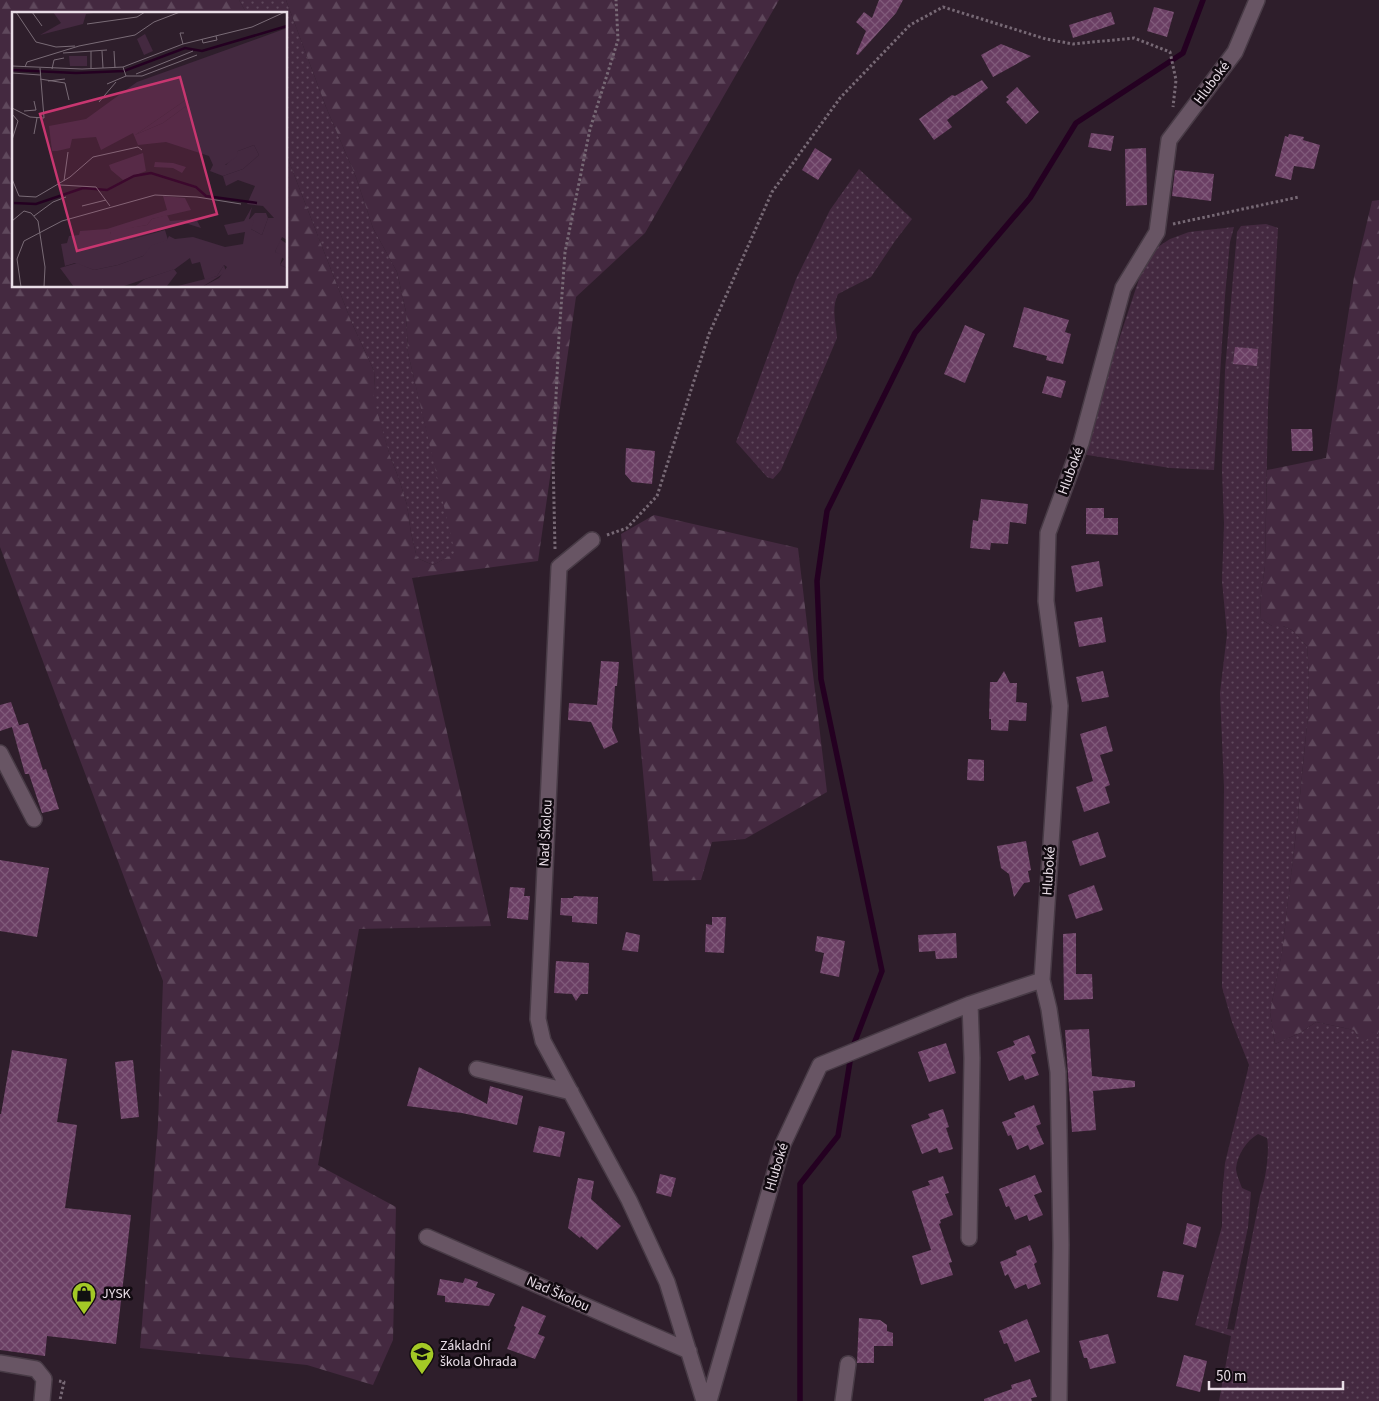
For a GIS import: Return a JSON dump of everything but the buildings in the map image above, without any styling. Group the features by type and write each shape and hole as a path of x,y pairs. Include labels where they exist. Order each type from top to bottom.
{"street":[{"name":"Hluboké","path":"1059,1401 1061,1245 1058,1072 1049,1009 1042,980 1060,706 1046,600 1048,533 1082,444 1123,288 1156,232 1169,140 1235,52 1257,0"},
{"path":"559,567 592,540"},
{"name":"Nad Školou","path":"559,567 538,1019 543,1041 629,1200 663,1274 704,1401"},
{"path":"0,753 34,819"},
{"name":"Hluboké","path":"709,1401 783,1144 820,1065 970,1004 1042,980"},
{"path":"969,1238 972,1058 970,1004"},
{"path":"477,1069 571,1092"},
{"name":"Nad Školou","path":"427,1237 689,1351"},
{"path":"0,1362 36,1369 44,1379 42,1401"},
{"path":"843,1401 848,1364"}],"path":[{"path":"559,567 554,544 553,457 565,252 590,129 618,40 616,0"},
{"path":"592,540 627,528 657,496 709,334 772,192 840,98 910,25 943,7 1046,39 1073,44 1134,38 1170,52 1174,73"},
{"path":"1156,232 1176,222 1299,197"}],"green space":[{"path":"0,0 239,0 246,12 12,12 12,288 288,288 288,159 351,321 374,371 375,387 373,397 390,456 407,505 417,558 433,565 455,553 408,353 406,312 397,272 373,228 356,177 326,107 286,0 779,0 645,233 576,297 538,561 412,578 491,926 359,929 318,1165 396,1207 393,1340 373,1385 307,1365 140,1348 158,1125 163,981 0,547"},
{"path":"239,0 286,0 326,107 356,177 373,228 397,272 406,312 408,353 456,553 433,565 417,558 407,505 372,397 375,387 374,371 351,321 288,159 288,12 246,12"},
{"path":"859,169 912,219 871,277 838,294 834,310 837,338 781,470 773,479 767,477 736,442 796,279 830,210"},
{"path":"1379,200 1379,1031 1377,1037 1366,1041 1358,1037 1354,1030 1316,1022 1300,1033 1275,1044 1270,1012 1282,952 1298,816 1308,715 1309,677 1307,646 1292,630 1283,626 1272,626 1261,619 1260,600 1265,566 1267,470 1326,458 1354,277 1372,201"},
{"path":"1266,224 1278,228 1268,407 1265,566 1260,600 1261,619 1272,626 1283,626 1292,630 1307,646 1309,677 1308,715 1298,816 1282,953 1270,1012 1275,1044 1300,1033 1316,1022 1354,1030 1358,1037 1377,1037 1379,1031 1379,1401 1219,1401 1231,1336 1195,1325 1222,1226 1225,1163 1249,1065 1232,1022 1222,987 1224,787 1220,693 1227,634 1222,581 1224,524 1222,469 1225,370 1237,232 1241,226","holes":["1258,1134 1267,1138 1268,1151 1265,1176 1234,1330 1227,1329 1248,1227 1251,1192 1242,1188 1237,1173 1237,1163 1243,1148 1250,1140"]},
{"path":"1234,227 1230,242 1225,296 1214,470 1170,468 1081,454 1143,267 1150,252 1170,239 1189,232"},
{"path":"654,515 798,548 827,792 745,839 712,842 701,880 653,881 621,534"}],"waterway":[{"path":"800,1401 800,1184 838,1136 852,1049 882,971 821,679 817,581 827,511 915,333 1030,198 1076,123 1183,53 1203,0"}],"place":[{"name":"JYSK","path":"84,1315"},
{"name":"Základní škola Ohrada","path":"422,1375"}]}
